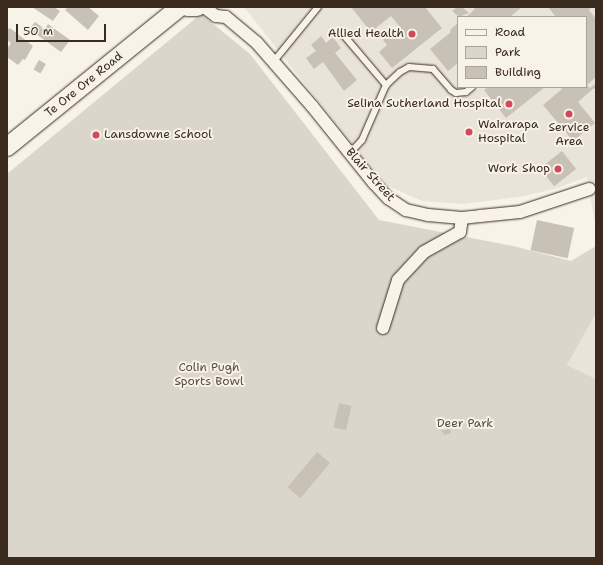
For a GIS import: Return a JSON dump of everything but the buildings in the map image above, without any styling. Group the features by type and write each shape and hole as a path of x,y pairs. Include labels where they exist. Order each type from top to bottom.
{"main road":[{"name":"Te Ore Ore Road","path":"7,147 180,7"},
{"path":"187,7 197,7"}],"street":[{"name":"Blair Street","path":"204,7 216,16 223,12 274,61 349,154 379,188 397,205 418,213 462,218 520,212 593,188"},
{"path":"383,328 398,280 424,252 460,232 462,218"}],"lane":[{"path":"274,61 318,7"},
{"path":"341,32 386,85"},
{"path":"349,154 362,140 386,85 400,72 409,67 433,69 456,93 466,92 471,88"}],"shaded area":[{"name":"Wairarapa Hospital","path":"244,7 596,7 596,229 587,177 554,189 525,196 464,204 422,201 384,184"},
{"path":"596,292 596,379 567,365 595,315"}],"green space":[{"path":"201,14 250,54 379,220 513,246 571,261 596,246 595,315 567,365 596,379 596,558 7,558 7,174"}],"place":[{"name":"Allied Health","path":"412,34"},
{"name":"Selina Sutherland Hospital","path":"509,104"},
{"name":"Service Area","path":"569,114"},
{"name":"Wairarapa Hospital","path":"469,132"},
{"name":"Lansdowne School","path":"96,135"},
{"name":"Work Shop","path":"558,169"}],"park label":[{"name":"Colin Pugh Sports Bowl","path":"209,375"},
{"name":"Deer Park","path":"465,424"}]}
